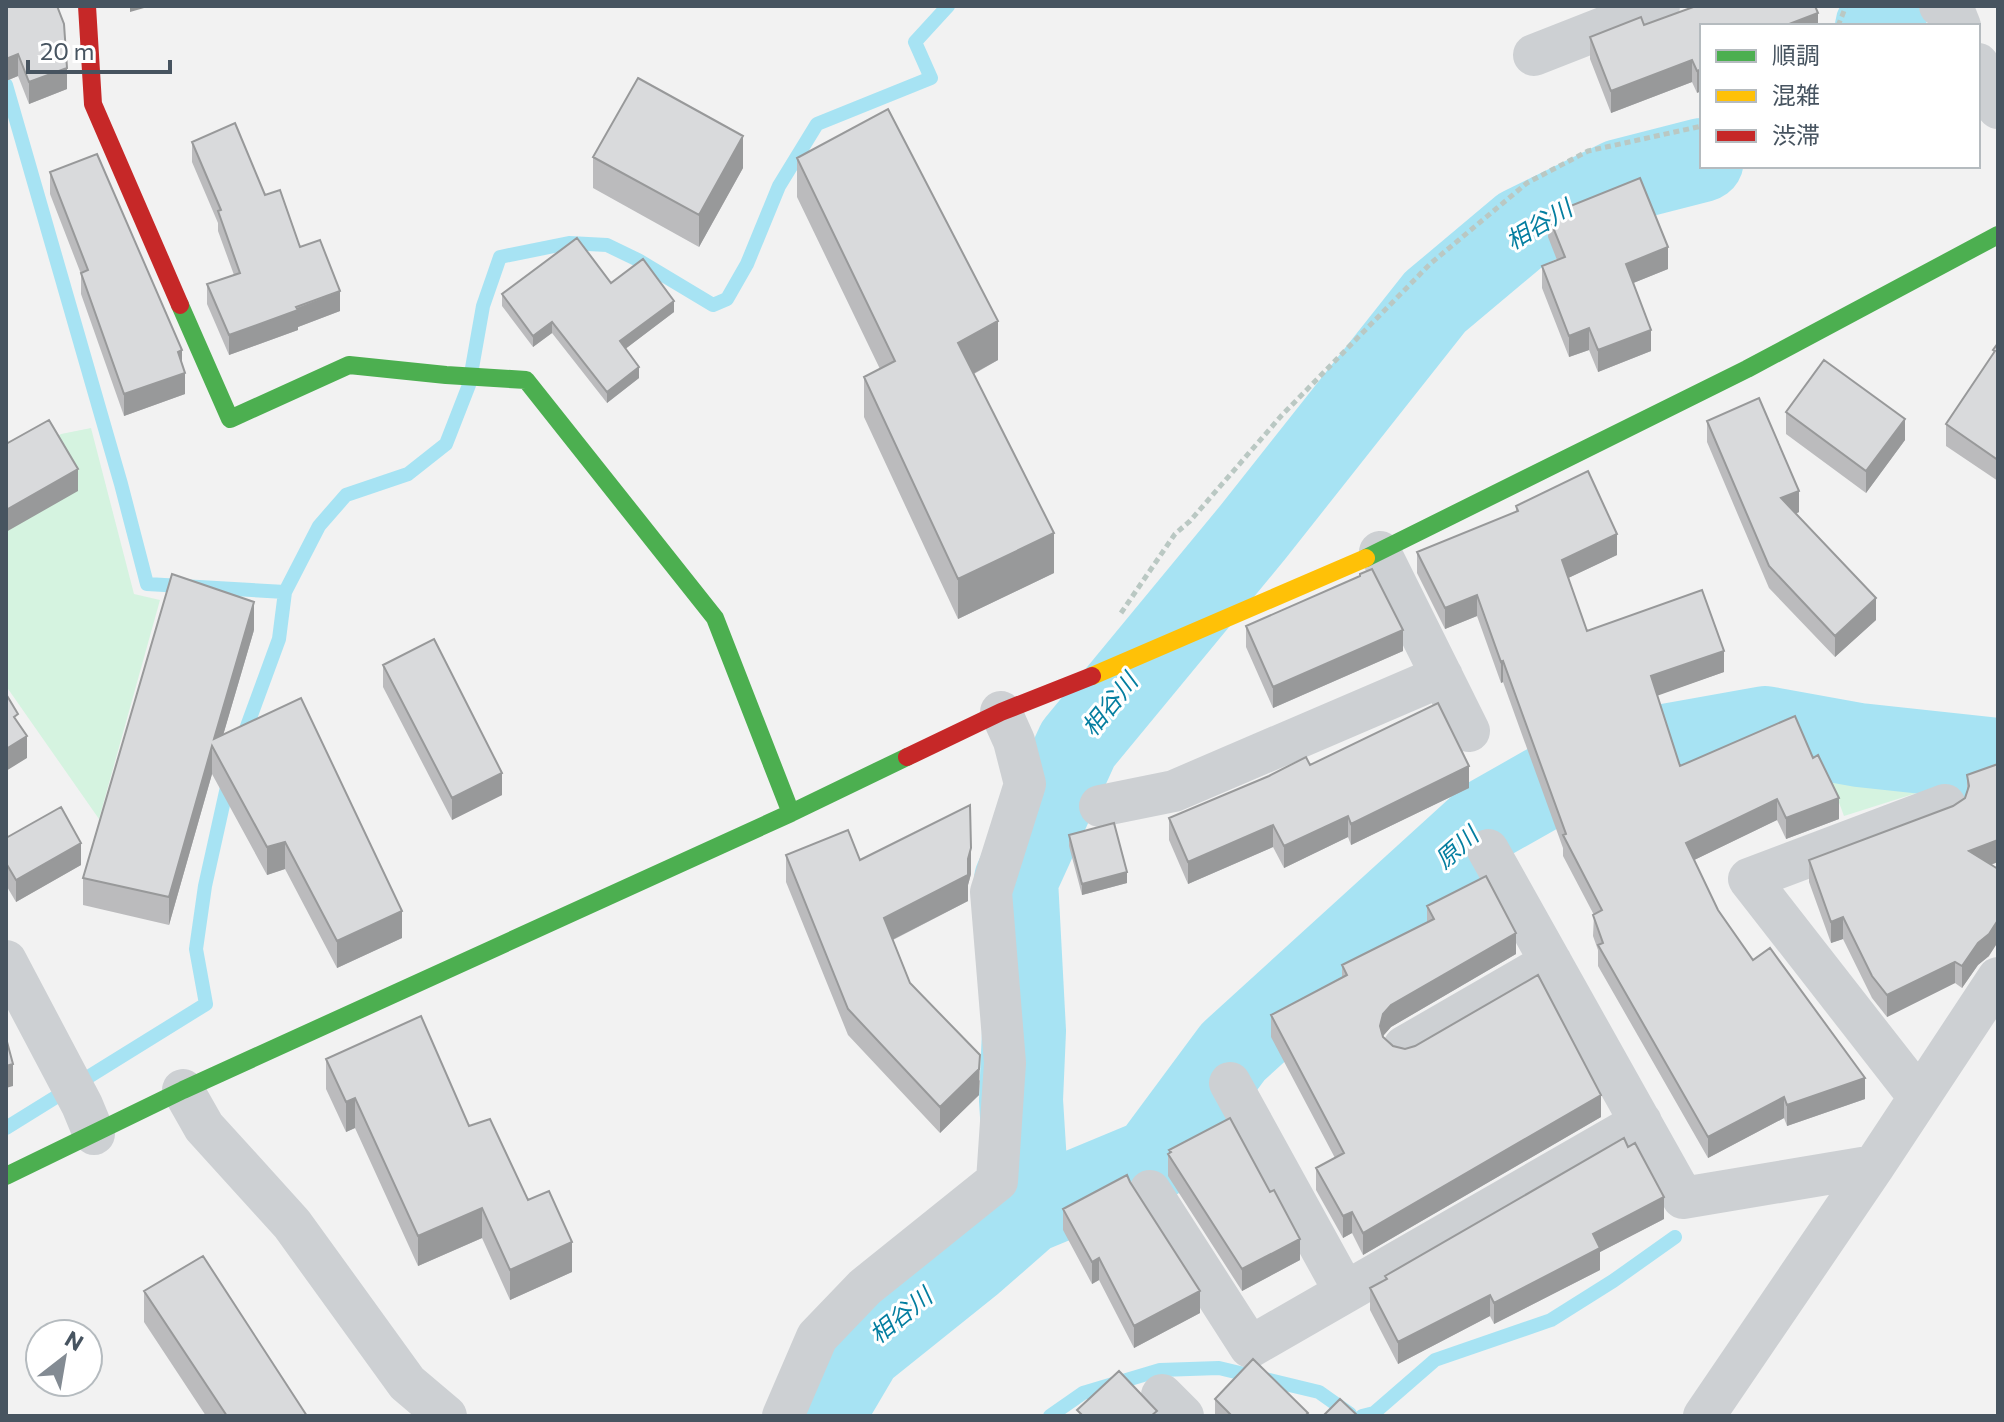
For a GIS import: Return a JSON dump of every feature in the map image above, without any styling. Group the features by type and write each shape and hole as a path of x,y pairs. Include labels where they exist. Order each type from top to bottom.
{"street":[{"path":"87,6 93,104 230,419 349,365 526,380 715,618 791,813"},
{"path":"1534,55 1659,6"},
{"path":"1940,6 1954,11 1959,24"},
{"path":"1980,68 1998,108"},
{"path":"6,1176 183,1090 791,813 1001,712 1380,552 1747,369 1998,235"},
{"path":"1380,552 1469,731"},
{"path":"1100,806 1174,791 1442,676"},
{"path":"783,1416 817,1337 865,1287 997,1181 1005,1063 991,892 1025,784 1014,741 1001,712"},
{"path":"1919,1097 1749,879 1945,805"},
{"path":"1488,850 1683,1198 1874,1166"},
{"path":"1404,1047 1551,962"},
{"path":"9,973 82,1105 94,1134"},
{"path":"1704,1416 1998,978"},
{"path":"1230,1083 1345,1292"},
{"path":"183,1090 204,1127 292,1224 407,1383 446,1416"},
{"path":"1150,1191 1250,1347 1641,1122"}],"path":[{"path":"1097,674 1125,605 1175,534 1190,521 1282,415 1430,264 1527,183 1588,151 1700,126"}],"green space":[{"path":"91,428 134,594 160,600 99,819 6,686 6,466 61,434"},
{"path":"1822,757 1961,779 1844,816"}],"building":[{"path":"6,6 57,6 64,24 67,68 29,82 18,54 6,59"},
{"path":"1696,6 1815,6 1818,13 1789,24 1700,24 1700,70 1697,71 1692,60 1611,91 1590,37 1641,17 1644,25"},
{"path":"638,78 743,136 699,215 593,157"},
{"path":"888,109 998,321 958,343 1054,533 958,579 864,377 895,361 797,158"},
{"path":"235,123 265,195 280,190 300,247 320,240 340,291 229,335 207,284 240,273 218,211 221,210 192,142"},
{"path":"97,154 182,350 178,352 185,373 124,394 81,273 88,270 50,172"},
{"path":"1640,178 1668,247 1626,264 1651,330 1598,350 1589,328 1569,336 1542,266 1565,257 1548,215"},
{"path":"577,238 611,283 643,259 674,301 620,341 639,367 607,392 552,322 533,336 502,294"},
{"path":"1998,343 1998,460 1946,424"},
{"path":"1824,360 1905,419 1866,471 1786,412"},
{"path":"1759,398 1799,491 1781,498 1876,598 1835,636 1769,566 1707,421"},
{"path":"49,420 78,469 6,510 6,444"},
{"path":"1588,471 1617,534 1562,560 1587,631 1702,590 1724,651 1651,676 1680,766 1795,716 1813,758 1818,755 1839,798 1786,818 1777,799 1686,843 1718,910 1753,960 1770,948 1865,1078 1787,1105 1784,1097 1708,1137 1598,945 1603,943 1593,915 1602,910 1563,835 1566,834 1477,595 1445,608 1417,552 1518,511 1516,506"},
{"path":"1372,569 1403,630 1273,687 1246,626"},
{"path":"172,574 254,602 214,739 301,698 402,911 337,941 285,842 267,847 212,746 169,897 83,878"},
{"path":"434,639 502,773 452,798 383,665"},
{"path":"6,694 18,714 14,717 27,736 6,749"},
{"path":"1438,703 1469,766 1351,824 1348,816 1284,846 1273,825 1188,862 1169,818 1306,757 1310,765"},
{"path":"1998,764 1998,840 1969,851 1998,869 1998,920 1962,966 1955,962 1887,995 1872,976 1843,917 1831,922 1809,860 1953,806 1965,798 1969,786 1967,775"},
{"path":"970,805 968,875 884,918 910,983 980,1055 979,1069 940,1107 848,1009 786,855 848,830 860,860"},
{"path":"61,807 81,843 16,880 6,863 6,838"},
{"path":"1114,823 1127,872 1082,884 1069,835"},
{"path":"1486,876 1516,933 1391,1005 1383,1014 1380,1026 1383,1037 1393,1046 1405,1049 1415,1046 1538,975 1601,1095 1363,1233 1352,1212 1343,1216 1316,1168 1344,1153 1271,1015 1347,975 1342,965 1434,919 1427,906"},
{"path":"421,1016 469,1126 490,1119 528,1200 549,1191 572,1242 510,1270 482,1208 418,1236 355,1098 346,1102 326,1059"},
{"path":"6,1038 13,1064 6,1066"},
{"path":"1230,1118 1270,1192 1274,1190 1300,1239 1242,1269 1168,1154 1171,1152 1169,1150"},
{"path":"1624,1138 1628,1147 1635,1143 1664,1197 1593,1234 1600,1248 1494,1303 1490,1295 1398,1342 1370,1288 1387,1279 1385,1276"},
{"path":"1127,1175 1200,1291 1134,1326 1099,1258 1092,1262 1063,1209"},
{"path":"203,1256 307,1416 227,1416 144,1291"},
{"path":"1253,1359 1308,1413 1305,1416 1232,1416 1215,1399"},
{"path":"1119,1371 1157,1411 1151,1416 1083,1416 1077,1410"},
{"path":"1340,1399 1358,1416 1323,1416"}],"waterway":[{"path":"285,592 319,526 346,495 408,474 446,444 469,385 483,306 500,257 569,243 607,245 713,305 727,299 747,264 779,186 817,124 931,78 915,42 948,6"},
{"name":"相谷川","path":"1878,24 1888,6"},
{"path":"6,85 147,584 285,592 279,639 242,740"},
{"name":"相谷川","path":"1028,1212 1021,1100 1024,1031 1016,880 1078,744 1253,532 1435,302 1522,229 1620,181 1700,161"},
{"name":"原川","path":"822,1416 861,1350 1028,1212 1153,1160 1233,1052 1489,819 1597,758 1765,728 1859,745 1998,760"},
{"path":"6,1128 206,1004 196,949 205,886 229,778"},
{"path":"1362,1416 1374,1413 1435,1360 1551,1320 1675,1237"},
{"path":"1050,1416 1083,1393 1160,1370 1219,1368 1319,1392 1350,1414"}],"traffic: fast":[{"path":"1366,558 1747,369 1998,235"},
{"path":"180,305 230,419 349,365 526,380 715,618 791,813"},
{"path":"6,1176 183,1090 791,813 907,757"}],"traffic: slow":[{"path":"1092,676 1366,558"}],"traffic: jam":[{"path":"87,6 93,104 180,305"},
{"path":"907,757 1001,712 1092,676"}]}
